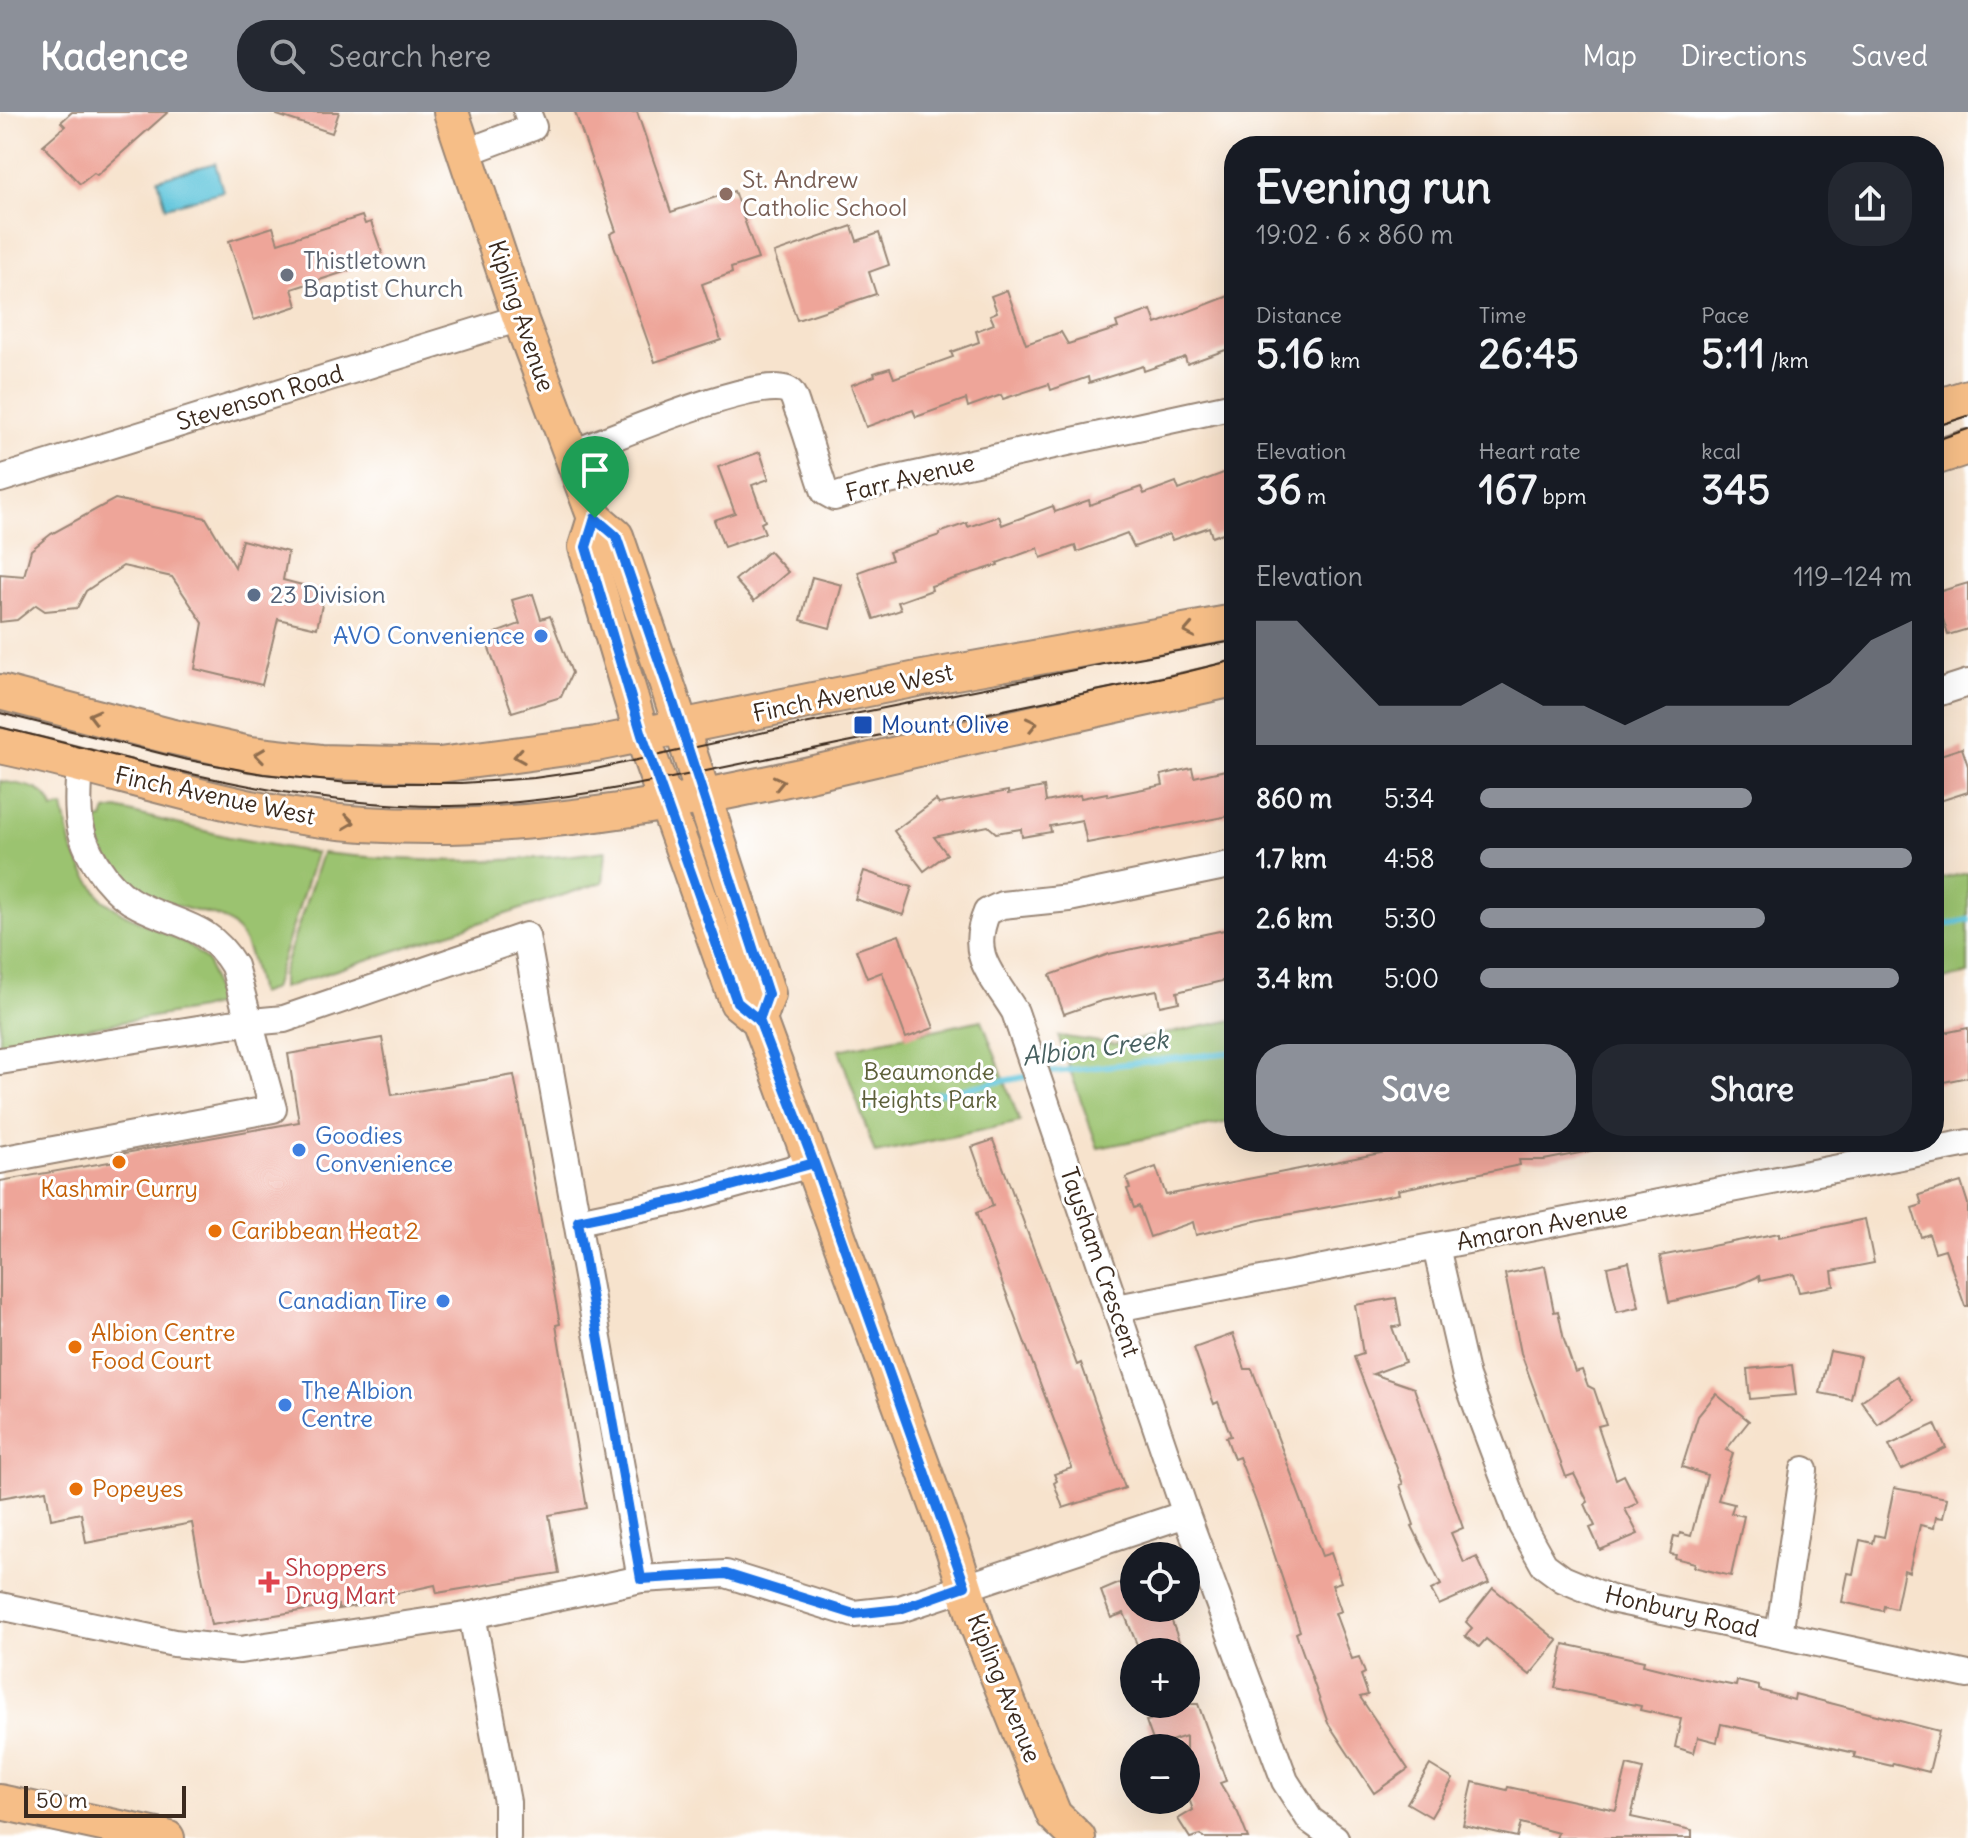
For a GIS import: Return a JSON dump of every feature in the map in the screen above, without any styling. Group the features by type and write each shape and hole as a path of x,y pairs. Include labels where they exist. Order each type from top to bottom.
{"main road":[{"name":"Kipling Avenue","path":"451,112 520,318 595,518 616,536 768,994 759,1020"},
{"path":"1944,405 1968,397"},
{"path":"1944,455 1968,447"},
{"name":"Kipling Avenue","path":"595,518 586,547 642,735 737,1002 759,1020 814,1163 977,1625 1059,1830"},
{"name":"Finch Avenue West","path":"0,692 250,754 321,762 439,765 489,760 681,729 917,679 1224,624"},
{"name":"Finch Avenue West","path":"0,746 178,792 279,814 362,824 496,826 703,797 1224,681"},
{"path":"0,1802 167,1838"}],"street":[{"path":"464,153 533,127 527,112"},
{"name":"Stevenson Road","path":"0,479 520,318"},
{"name":"Farr Avenue","path":"571,454 736,393 771,386 786,388 792,394 805,428 825,492 834,497 879,483 1224,408"},
{"path":"1944,691 1968,683"},
{"path":"0,1160 273,1109 234,966 224,949 182,921 137,905 119,892 96,865 84,845 78,824 80,767"},
{"name":"Taysham Crescent","path":"1224,866 1069,898 1002,905 987,912 980,929 979,955 1015,1012 1186,1514 1285,1781 1310,1820 1335,1838"},
{"path":"0,1061 284,1019 526,936 641,1579"},
{"name":"Amaron Avenue","path":"1944,1148 1968,1143"},
{"name":"Amaron Avenue","path":"1117,1308 1922,1152"},
{"path":"578,1221 684,1199 814,1163"},
{"name":"Honbury Road","path":"1436,1247 1471,1391 1522,1526 1544,1565 1563,1579 1611,1599 1968,1675"},
{"path":"1779,1634 1804,1470"},
{"path":"0,1606 174,1643 240,1650 472,1615 641,1579 726,1574 854,1614 900,1609 1186,1514"},
{"path":"472,1615 507,1802 507,1838"}],"green space":[{"path":"0,781 32,788 45,795 53,809 63,807 72,849 103,900 124,914 189,945 208,962 218,1004 9,1041 0,1049"},
{"path":"117,809 229,837 316,853 273,989 259,994 247,948 228,922 140,891 116,871 106,857 93,821 103,819 106,811"},
{"path":"606,851 603,882 282,988 282,975 322,853 464,861"},
{"path":"1968,873 1968,974 1944,979 1944,878"},
{"name":"Beaumonde Heights Park","path":"982,1020 1020,1122 875,1153 839,1050"},
{"name":"Beaumonde Heights Park","path":"1224,1022 1224,1123 1098,1148 1058,1036 1115,1044"}],"water":[{"path":"215,163 223,191 166,207 158,179"}],"building":[{"path":"72,112 168,112 97,175 94,173 80,184 43,145 65,126 61,122"},
{"path":"277,112 339,112 332,133 277,115"},
{"path":"575,112 637,112 671,212 734,191 758,259 731,268 732,273 702,284 721,340 655,362 610,234 616,231"},
{"name":"Thistletown Baptist Church","path":"362,216 365,224 371,222 382,253 374,256 375,262 292,289 297,306 254,320 229,241 273,227 278,243"},
{"path":"852,226 857,241 879,233 889,265 869,272 876,294 797,320 774,253"},
{"path":"1007,290 1026,344 1061,332 1068,344 1118,328 1116,322 1151,310 1156,324 1224,298 1224,351 1187,364 1185,357 1144,371 1143,366 1089,383 1088,377 1051,390 1049,384 1003,399 1001,395 968,407 966,399 916,417 913,410 866,427 851,385 890,368 894,378 953,357 951,352 979,342 976,331 994,324 990,315 997,312 991,296"},
{"path":"760,452 769,479 752,485 765,521 761,523 765,533 724,547 714,520 735,513 718,467"},
{"path":"1224,473 1224,533 1212,537 1209,527 1172,540 1169,534 1134,547 1127,533 1077,552 1075,546 1041,558 1038,548 998,565 931,586 932,590 898,602 901,610 874,619 858,572 892,560 889,552 967,523 968,527 999,516 1002,525 1053,506 1055,512 1089,500 1090,505 1141,487 1144,494 1176,482 1179,490"},
{"name":"23 Division","path":"115,499 206,518 235,567 242,540 288,552 283,580 325,591 317,628 278,619 262,685 195,669 203,623 172,577 123,566 86,591 77,608 45,611 36,605 17,620 0,622 0,574 24,576 31,550 51,534"},
{"path":"769,551 788,572 754,601 735,580"},
{"path":"812,577 842,585 830,628 801,620"},
{"path":"1968,583 1968,629 1948,635 1944,622 1944,590"},
{"path":"533,594 541,619 550,616 572,673 561,697 512,712 485,637 520,624 512,600"},
{"path":"1962,748 1968,766 1968,792 1944,800 1944,754"},
{"path":"1192,768 1194,777 1224,770 1224,817 1087,843 1082,820 1050,826 1051,832 1022,837 1021,829 996,833 988,826 934,837 947,854 924,871 894,831 936,800 939,804 1044,787 1046,802 1080,795 1081,798 1107,793 1108,796 1163,785 1161,775"},
{"path":"864,871 912,887 903,915 855,899"},
{"path":"1224,930 1224,980 1177,992 1179,1002 1160,1006 1157,990 1101,1001 1064,1014 1050,975 1109,954"},
{"path":"899,935 934,1028 906,1038 882,972 867,978 856,950"},
{"path":"1968,1028 1968,1077 1944,1082 1944,1033"},
{"name":"The Albion Centre","path":"382,1038 392,1095 514,1075 560,1324 556,1325 587,1508 549,1515 559,1573 437,1593 435,1585 384,1596 386,1601 338,1609 338,1605 211,1625 192,1523 86,1543 81,1513 51,1519 46,1490 0,1498 0,1181 115,1161 114,1155 299,1122 288,1054"},
{"path":"993,1140 1077,1365 1081,1363 1125,1488 1063,1508 1054,1474 1072,1468 976,1213 993,1206 972,1147"},
{"path":"1386,1152 1585,1152 1544,1160 1519,1160 1520,1165 1398,1190 1399,1194 1196,1235 1193,1222 1150,1237 1139,1206 1134,1208 1126,1178 1156,1167 1166,1195"},
{"path":"1961,1182 1968,1204 1968,1306 1965,1306 1945,1249 1935,1252 1929,1234 1921,1237 1912,1208 1922,1205 1919,1195"},
{"path":"1865,1219 1874,1263 1832,1271 1834,1286 1799,1292 1794,1274 1760,1281 1759,1276 1735,1287 1669,1302 1660,1256 1779,1233 1779,1237"},
{"path":"1629,1262 1639,1307 1617,1312 1607,1267"},
{"path":"1545,1266 1554,1312 1558,1311 1575,1372 1582,1370 1588,1386 1594,1389 1606,1424 1598,1426 1616,1479 1624,1475 1638,1503 1625,1509 1638,1534 1600,1550 1590,1528 1595,1526 1585,1504 1588,1502 1574,1474 1566,1477 1521,1353 1505,1274"},
{"path":"1396,1298 1401,1326 1392,1327 1405,1362 1373,1374 1414,1388 1463,1528 1451,1533 1464,1563 1477,1557 1489,1583 1439,1605 1431,1590 1441,1585 1412,1526 1400,1485 1403,1484 1354,1357 1363,1354 1355,1305"},
{"path":"1233,1334 1245,1369 1252,1369 1322,1556 1331,1553 1341,1582 1332,1585 1341,1611 1335,1613 1352,1659 1359,1657 1365,1673 1361,1675 1368,1695 1360,1697 1408,1769 1374,1793 1328,1723 1296,1633 1300,1631 1260,1512 1239,1457 1234,1459 1226,1437 1231,1436 1218,1402 1214,1404 1194,1348"},
{"path":"1830,1351 1860,1357 1851,1399 1820,1393"},
{"path":"1792,1365 1796,1395 1750,1399 1747,1369"},
{"path":"1897,1376 1914,1400 1878,1425 1861,1401"},
{"path":"1716,1394 1749,1421 1726,1450 1733,1453 1718,1500 1734,1504 1731,1513 1744,1516 1731,1576 1694,1567 1695,1563 1670,1554 1674,1536 1679,1537 1680,1533 1691,1536 1707,1475 1682,1467 1698,1416"},
{"path":"1935,1424 1946,1448 1901,1470 1889,1445"},
{"path":"1894,1488 1947,1498 1943,1518 1936,1517 1934,1528 1920,1525 1909,1572 1904,1570 1896,1609 1884,1606 1883,1611 1842,1602 1848,1573 1853,1574 1860,1540 1873,1543 1875,1535 1884,1537"},
{"path":"1120,1583 1120,1615 1111,1618 1101,1591"},
{"path":"1493,1588 1558,1641 1530,1675 1486,1639 1479,1647 1465,1636 1472,1628 1466,1622"},
{"path":"1128,1622 1172,1622 1178,1638 1134,1638"},
{"path":"1564,1644 1644,1661 1643,1665 1700,1679 1736,1686 1737,1681 1759,1686 1759,1690 1794,1700 1795,1694 1939,1731 1929,1772 1893,1763 1892,1766 1854,1757 1855,1753 1721,1724 1717,1742 1698,1737 1694,1753 1675,1747 1681,1719 1640,1710 1641,1706 1555,1688"},
{"path":"1200,1710 1226,1781 1220,1783 1238,1813 1248,1838 1203,1838 1201,1835 1190,1838 1178,1819 1186,1814 1200,1814 1200,1734 1151,1734 1146,1721 1200,1718"},
{"path":"1430,1765 1453,1779 1431,1817 1407,1803"},
{"path":"1627,1765 1643,1769 1631,1817 1692,1830 1692,1838 1556,1838 1558,1833 1521,1823 1517,1837 1463,1825 1473,1782 1616,1810"}],"waterway":[{"name":"Albion Creek","path":"1944,925 1968,920"},
{"name":"Albion Creek","path":"1044,1073 1224,1053"},
{"name":"Albion Creek","path":"868,1107 1029,1076"}],"tram line":[{"path":"1944,424 1968,416"},
{"path":"1944,437 1968,429"},
{"path":"0,713 183,759 263,774 348,783 462,783 591,770 779,729 1224,643"},
{"path":"0,727 223,781 336,800 393,805 492,804 532,801 654,782 1224,662"}],"place":[{"name":"St. Andrew Catholic School","path":"726,194"},
{"name":"Thistletown Baptist Church","path":"287,275"},
{"name":"23 Division","path":"254,595"},
{"name":"AVO Convenience","path":"541,636"},
{"name":"Mount Olive","path":"863,725"},
{"name":"Goodies Convenience","path":"299,1150"},
{"name":"Kashmir Curry","path":"119,1162"},
{"name":"Caribbean Heat 2","path":"215,1231"},
{"name":"Canadian Tire","path":"443,1301"},
{"name":"Albion Centre Food Court","path":"75,1347"},
{"name":"The Albion Centre","path":"285,1405"},
{"name":"Popeyes","path":"76,1489"},
{"name":"Shoppers Drug Mart","path":"269,1582"}],"route":[{"path":"595,518 586,547 642,735 737,1002 759,1020 814,1163 684,1199 578,1221 641,1579 726,1574 854,1614 900,1609 965,1586 814,1163 786,1092 759,1020 768,994 616,536 595,518"}]}
